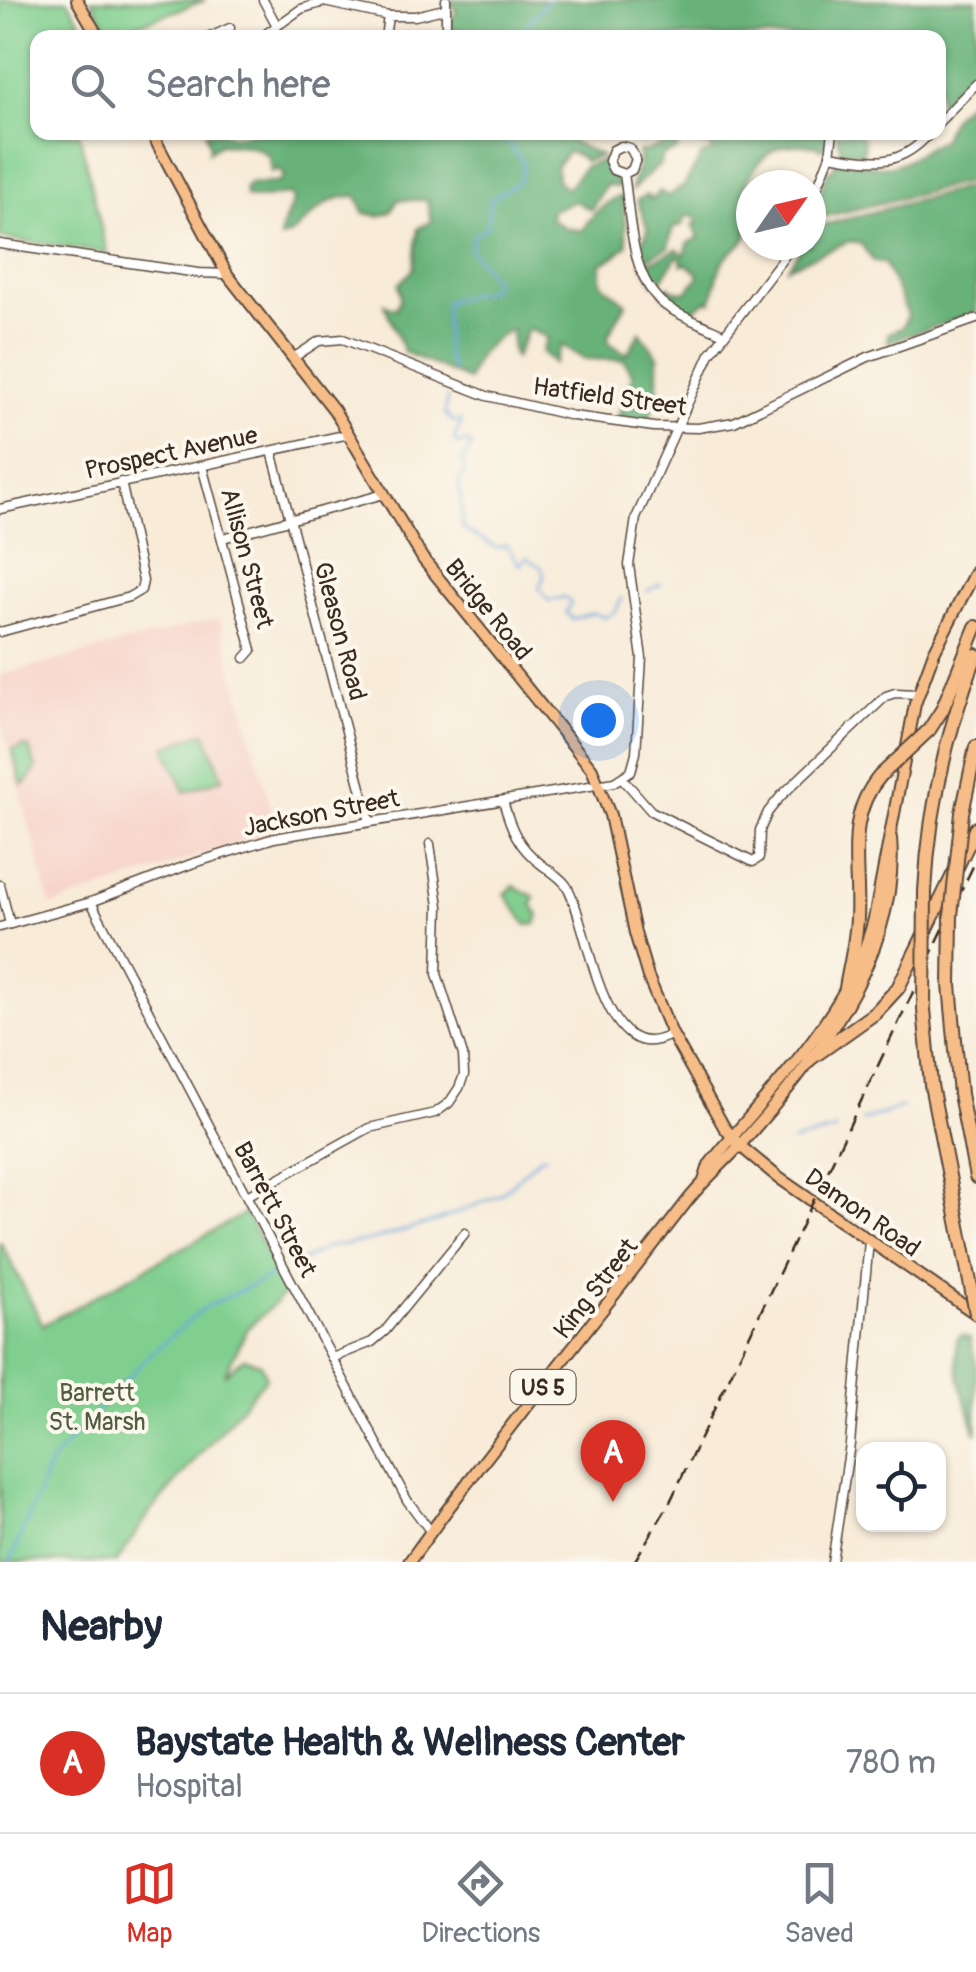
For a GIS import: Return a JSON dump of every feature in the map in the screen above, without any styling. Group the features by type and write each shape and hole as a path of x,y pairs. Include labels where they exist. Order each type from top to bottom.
{"highway":[{"path":"846,988 857,916 857,820 867,792 928,730 942,710 976,628"},
{"path":"976,655 938,782 925,890 924,1008 931,1085 976,1314"},
{"path":"976,747 962,813 950,916 950,986 960,1094 976,1177"},
{"path":"810,1059 875,1012 898,988 976,828"}],"main road":[{"path":"77,0 94,30"},
{"name":"Bridge Road","path":"155,140 228,274 349,434 444,589 572,740 600,783 634,933 648,977 672,1034 715,1113 736,1142"},
{"name":"US 5","path":"736,1142 830,1015 871,932 891,838 904,748 918,694 934,652 976,570"},
{"name":"US 5","path":"736,1142 810,1059 850,998 871,953 888,889 891,838"},
{"name":"King Street","path":"409,1562 704,1181 709,1165 736,1142"},
{"name":"Damon Road","path":"736,1142 783,1181 976,1314"}],"street":[{"path":"263,0 276,24"},
{"path":"269,30 302,9 324,2 358,4 388,16 415,16 445,5 446,30"},
{"path":"386,30 388,16"},
{"path":"226,30 230,28"},
{"path":"946,115 976,84"},
{"path":"824,170 832,140"},
{"path":"830,155 874,162 888,160 914,149 923,140"},
{"path":"624,174 636,250 646,282 673,310 723,334"},
{"path":"0,244 228,274"},
{"path":"781,260 723,334 698,375 636,518 630,547 642,681 635,760 631,772 623,779 651,811 754,862 768,812 880,701 895,693 918,694"},
{"name":"Hatfield Street","path":"293,358 319,341 343,339 487,396 573,416 676,429 716,427 868,357 976,319"},
{"name":"Prospect Avenue","path":"0,508 349,434"},
{"name":"Gleason Road","path":"272,451 370,822"},
{"name":"Allison Street","path":"202,466 252,650 246,658"},
{"path":"0,632 128,597 140,590 143,581 120,482"},
{"path":"223,538 384,494"},
{"name":"Jackson Street","path":"5,926 91,902 260,842 623,779"},
{"path":"503,801 518,842 568,890 602,993 621,1026 649,1041 672,1034"},
{"path":"247,1196 368,1128 435,1114 459,1088 464,1062 438,974 439,906 430,844"},
{"path":"0,885 5,926"},
{"name":"Barrett Street","path":"91,902 406,1500 431,1532"},
{"path":"332,1358 372,1342 384,1331 465,1233"},
{"path":"832,1562 850,1444 870,1241"}],"shaded area":[{"path":"219,618 277,830 51,906 0,717 0,675"}],"green space":[{"path":"0,0 68,0 85,30 30,30 30,140 81,140 107,253 0,238"},
{"path":"91,0 206,0 122,30 109,30"},
{"path":"451,0 976,0 976,72 950,89 946,98 946,30 450,30 450,21 457,11"},
{"path":"976,93 976,180 826,216 826,177 835,162 891,166 946,140 952,118"},
{"path":"208,140 568,140 601,156 584,161 567,152 556,167 557,180 566,189 585,166 605,160 606,172 622,188 606,185 591,210 575,201 551,210 551,219 582,231 599,210 623,196 627,245 601,263 601,283 626,303 608,336 609,343 627,354 640,332 658,356 658,393 649,420 618,416 633,375 624,360 584,359 561,345 554,364 542,352 547,337 528,329 515,358 512,329 484,349 468,380 404,352 384,304 396,309 401,298 399,284 413,270 418,228 431,222 427,200 398,200 391,212 379,216 364,213 357,196 343,197 322,207 280,239 293,198 289,194 246,197 245,188 249,184 280,182 284,176 278,169 271,172 269,157 259,149 220,144 208,152"},
{"path":"667,140 678,140 677,150 663,155 659,166 632,190 638,152 658,147"},
{"path":"694,140 830,140 820,149 817,145 782,146 771,151 754,170 736,170 736,248 722,263 711,302 707,300 691,312 662,294 668,286 686,292 698,273 681,264 682,259 677,256 661,281 654,284 644,265 677,249 685,255 688,243 699,238 692,225 697,224 696,219 690,215 685,218 682,225 673,228 668,247 643,261 640,246 648,230 637,200 647,195 652,200 660,191 667,196 684,186 702,155 712,152 712,147"},
{"path":"838,140 864,140 863,154 841,151"},
{"path":"976,185 976,313 888,342 888,333 902,328 908,315 884,263 874,262 861,244 850,241 826,251 826,224"},
{"path":"205,732 223,778 185,792 165,747"},
{"path":"25,746 30,749 36,768 22,785 12,750"},
{"path":"514,886 535,897 532,905 539,916 536,924 527,925 505,894"},
{"name":"Barrett St. Marsh","path":"246,1213 287,1292 248,1328 224,1375 244,1358 261,1364 266,1378 151,1511 117,1562 0,1562 0,1241 43,1325"},
{"path":"962,1335 970,1338 976,1363 976,1434 957,1363 957,1339"}],"waterway":[{"path":"523,30 548,0"},
{"path":"452,371 446,352 445,302 491,289 494,281 470,249 473,236 487,227 490,199 520,181 523,163 505,140"},
{"path":"447,397 445,414 452,421 461,422 454,440 458,445 467,442 472,446 462,461 465,474 459,481 463,529 497,548 506,545 520,565 526,557 542,568 544,577 539,588 549,601 564,597 571,603 566,612 572,619 594,613 605,618 616,611 622,598"},
{"path":"647,591 661,584"},
{"path":"862,1121 902,1107"},
{"path":"792,1142 836,1130"},
{"path":"291,1267 327,1247 369,1241 437,1221 500,1195 541,1156 546,1156"},
{"path":"10,1562 51,1462 146,1358 204,1308 278,1273"}],"railway":[{"path":"634,1562 669,1504 976,860"}],"place":[{"name":"Baystate Health & Wellness Center","path":"613,1502"}]}
